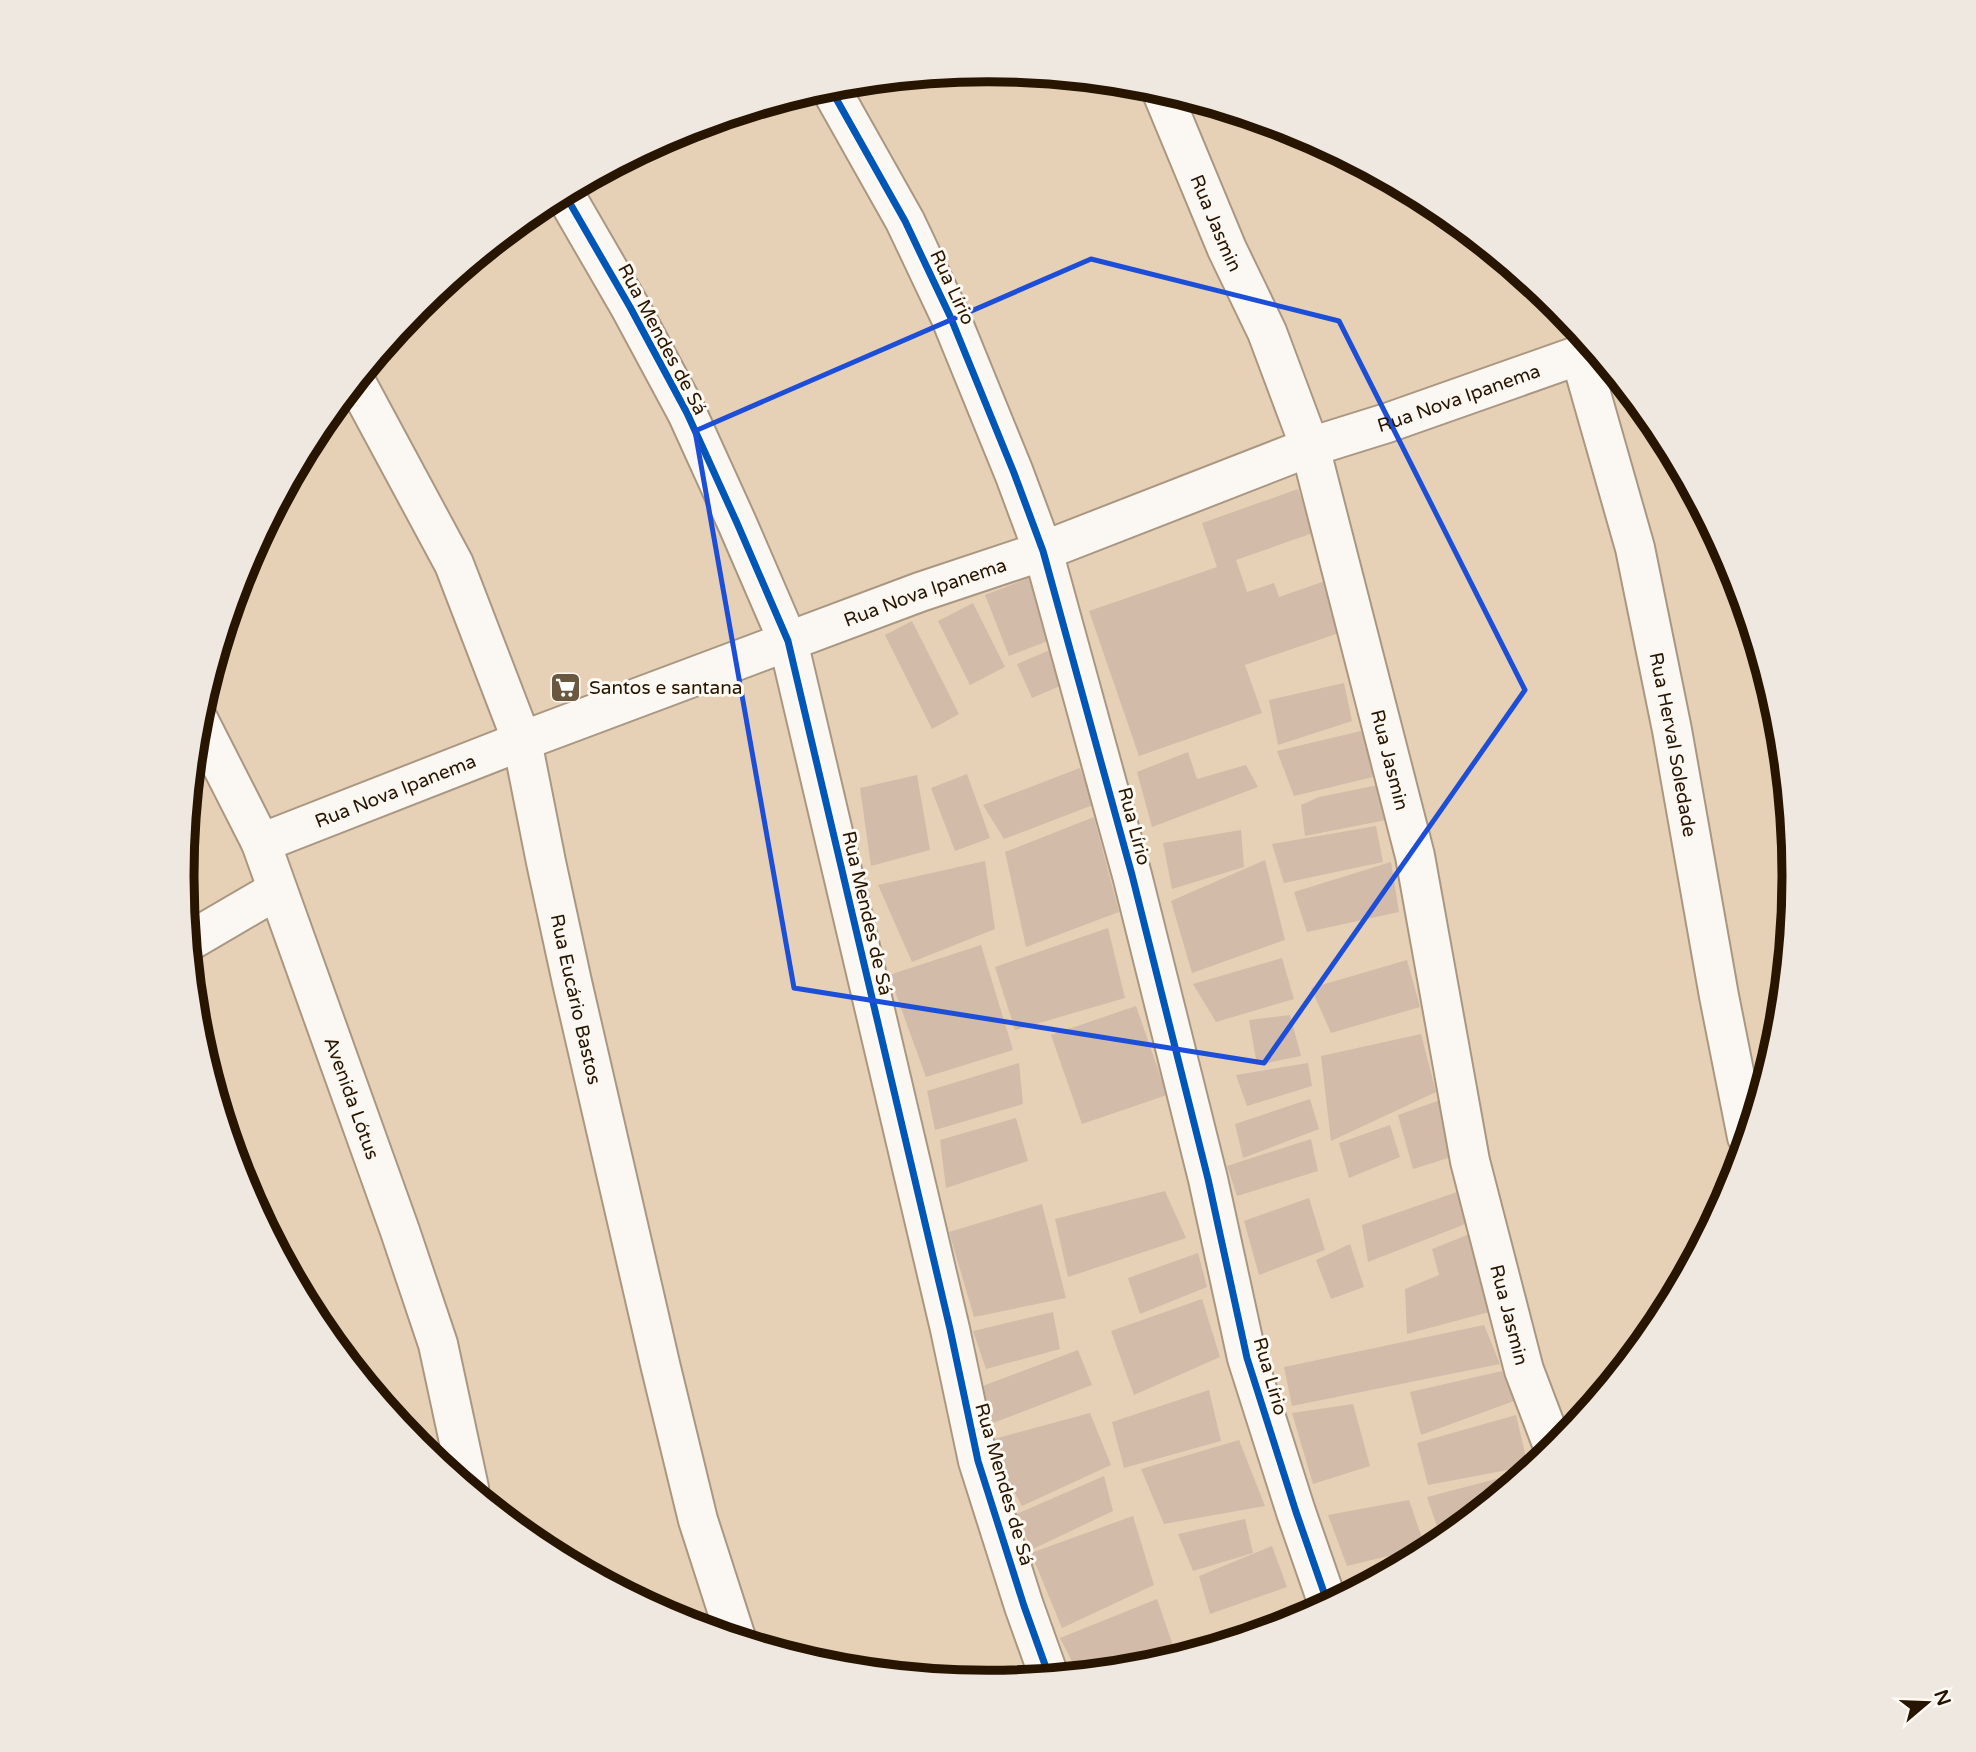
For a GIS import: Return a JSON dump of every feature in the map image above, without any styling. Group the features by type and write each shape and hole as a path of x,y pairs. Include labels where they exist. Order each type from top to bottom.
{"street":[{"name":"Rua Lírio","path":"836,98 905,221 950,316 1043,551 1132,875 1208,1179 1247,1358 1325,1594"},
{"name":"Rua Jasmin","path":"1166,103 1227,249 1267,332 1310,447 1415,856 1470,1161 1524,1370 1549,1437"},
{"name":"Rua Mendes de Sá","path":"569,202 687,413 788,641 950,1329 978,1461 1046,1667"},
{"name":"Rua Nova Ipanema","path":"261,843 522,741 920,592 1043,551 1310,447 1387,423 1585,353"},
{"name":"Rua Herval Soledade","path":"1588,357 1634,548 1672,730 1743,1119"},
{"name":"Rua Eucário Bastos","path":"360,391 454,564 522,741 566,956 661,1368 698,1520 733,1628"},
{"name":"Avenida Lótus","path":"207,737 261,843 400,1231 433,1332 466,1474"},
{"path":"197,937 277,890"}],"highlighted area":[{"path":"1091,259 1339,321 1525,690 1264,1063 794,988 695,431"}],"building":[{"path":"1298,489 1313,533 1236,560 1247,592 1274,583 1279,597 1328,580 1345,631 1245,665 1262,713 1139,756 1089,611 1217,567 1202,523"},
{"path":"1029,578 1053,639 1009,656 985,595"},
{"path":"973,603 1005,667 970,685 938,621"},
{"path":"912,621 959,714 932,729 885,635"},
{"path":"1057,647 1072,681 1032,698 1017,664"},
{"path":"1344,683 1352,721 1278,745 1269,700"},
{"path":"1365,730 1373,777 1294,796 1277,751"},
{"path":"1188,752 1197,779 1246,765 1258,787 1152,827 1137,772"},
{"path":"1080,768 1093,805 1004,839 983,805"},
{"path":"967,774 990,838 955,851 931,788"},
{"path":"917,775 930,850 871,866 860,788"},
{"path":"1378,785 1386,820 1305,836 1301,805 1319,797"},
{"path":"1094,817 1119,912 1026,947 1005,852"},
{"path":"1376,826 1383,862 1284,883 1272,844"},
{"path":"1241,830 1244,867 1172,889 1163,843"},
{"path":"1265,860 1285,940 1192,973 1171,901"},
{"path":"985,861 995,929 912,962 878,885"},
{"path":"1391,862 1399,912 1307,932 1294,892"},
{"path":"1108,928 1125,998 1015,1030 995,967"},
{"path":"981,945 1013,1050 926,1077 889,975"},
{"path":"1282,958 1294,999 1216,1022 1193,984"},
{"path":"1407,960 1420,1007 1331,1033 1311,988"},
{"path":"1136,1006 1167,1095 1082,1124 1051,1035"},
{"path":"1290,1015 1301,1056 1257,1065 1249,1020"},
{"path":"1421,1034 1436,1092 1331,1141 1321,1056"},
{"path":"1019,1063 1023,1104 935,1130 927,1091"},
{"path":"1308,1063 1312,1086 1247,1106 1236,1075"},
{"path":"1310,1099 1319,1129 1243,1158 1235,1124"},
{"path":"1443,1099 1458,1155 1413,1169 1398,1115"},
{"path":"1016,1118 1028,1161 946,1188 940,1140"},
{"path":"1390,1125 1400,1157 1349,1178 1339,1143"},
{"path":"1311,1139 1318,1171 1237,1196 1227,1166"},
{"path":"1165,1191 1186,1238 1068,1277 1055,1219"},
{"path":"1457,1192 1468,1223 1368,1262 1362,1225"},
{"path":"1309,1198 1325,1250 1259,1275 1244,1221"},
{"path":"1042,1204 1066,1298 974,1317 949,1232"},
{"path":"1472,1233 1489,1312 1407,1334 1405,1289 1439,1275 1432,1249"},
{"path":"1350,1244 1364,1287 1331,1299 1316,1260"},
{"path":"1198,1253 1207,1287 1140,1314 1128,1278"},
{"path":"1202,1299 1220,1357 1134,1395 1111,1331"},
{"path":"1053,1312 1060,1349 986,1369 973,1331"},
{"path":"1484,1325 1500,1364 1292,1406 1284,1367"},
{"path":"1078,1350 1092,1385 993,1423 980,1387"},
{"path":"1502,1371 1514,1401 1421,1435 1410,1392"},
{"path":"1209,1390 1221,1441 1124,1468 1112,1422"},
{"path":"1353,1404 1370,1466 1313,1484 1292,1413"},
{"path":"1090,1413 1111,1465 1022,1506 986,1441"},
{"path":"1516,1415 1526,1459 1516,1468 1428,1485 1417,1443"},
{"path":"1239,1440 1265,1506 1164,1524 1141,1469"},
{"path":"1104,1476 1113,1511 1033,1549 1014,1515"},
{"path":"1507,1476 1438,1530 1427,1497"},
{"path":"1409,1500 1423,1540 1402,1553 1347,1566 1328,1515"},
{"path":"1133,1516 1154,1585 1062,1628 1031,1553"},
{"path":"1245,1519 1253,1553 1193,1571 1178,1534"},
{"path":"1272,1546 1287,1587 1210,1614 1199,1576"},
{"path":"1157,1599 1174,1647 1074,1665 1060,1638"}],"cycle path":[{"path":"836,98 905,221 950,316 1043,551 1132,875 1208,1179 1247,1358 1325,1594"},
{"path":"569,202 687,413 788,641 950,1329 978,1461 1046,1667"}],"place":[{"name":"Santos e santana","path":"566,687"}]}
